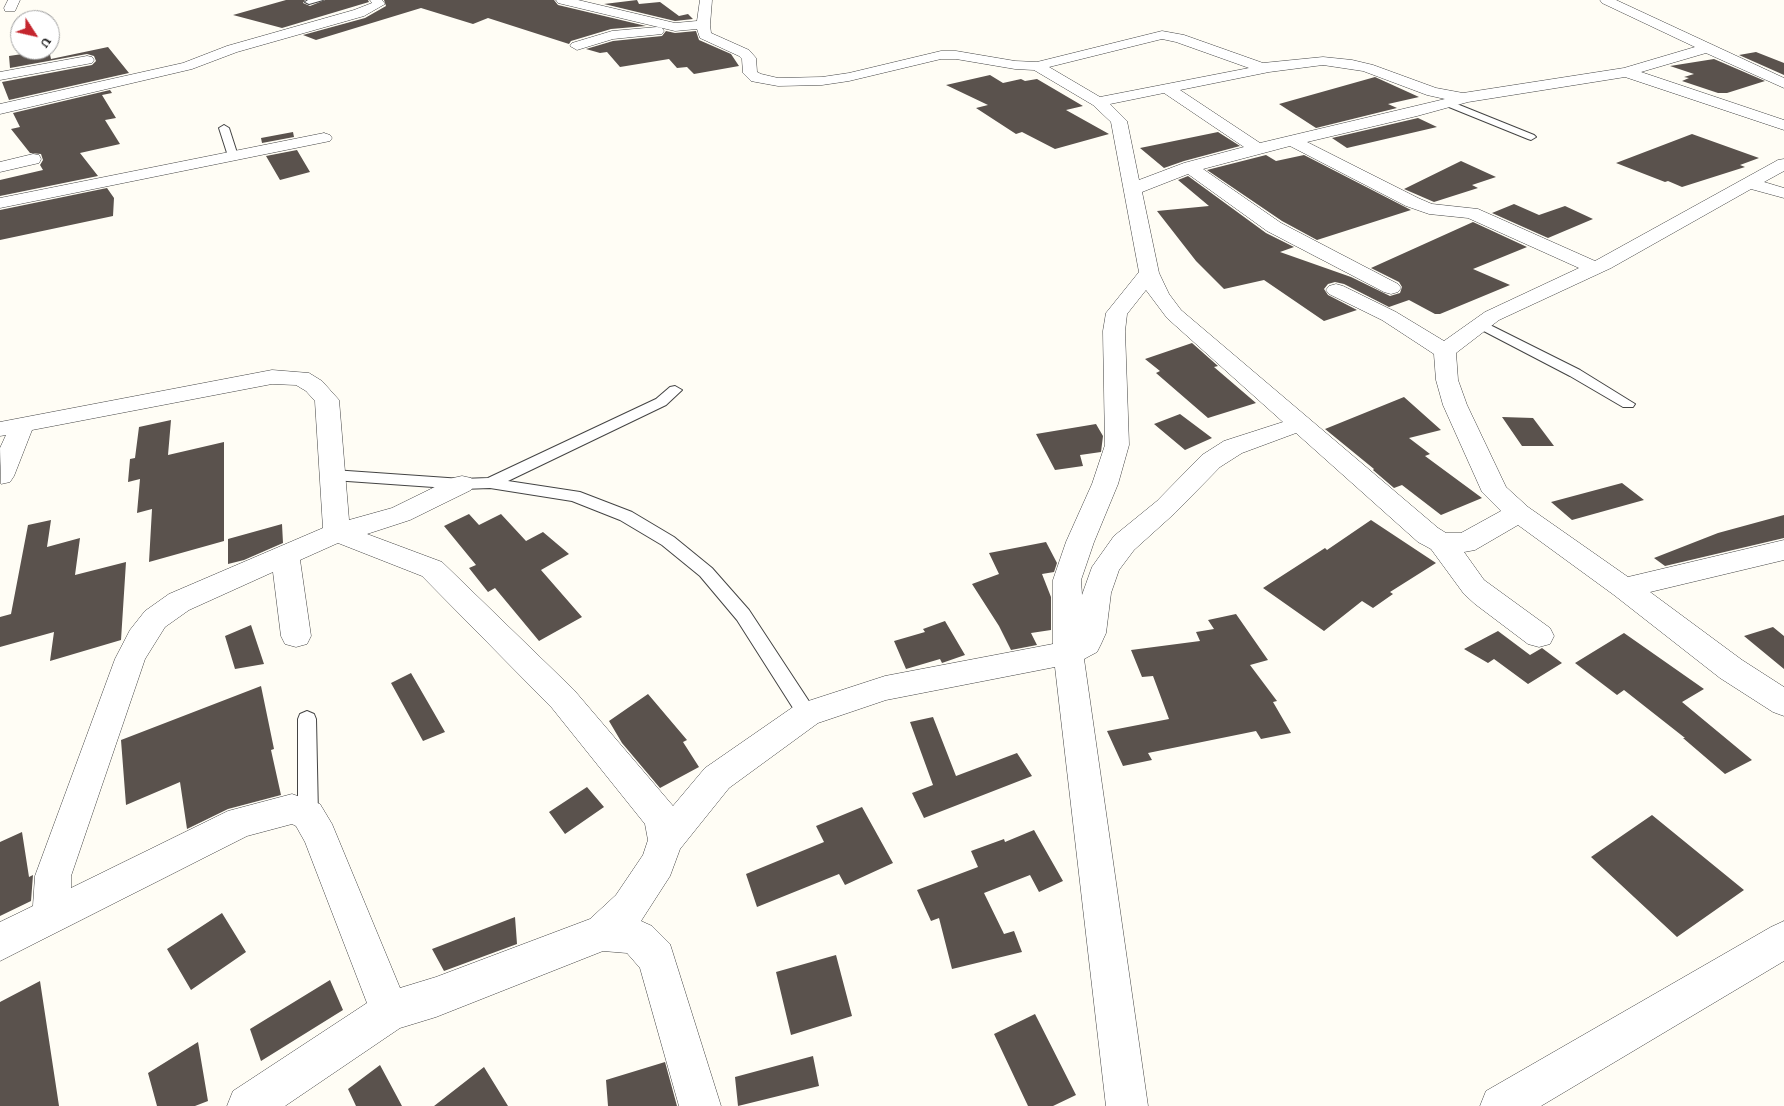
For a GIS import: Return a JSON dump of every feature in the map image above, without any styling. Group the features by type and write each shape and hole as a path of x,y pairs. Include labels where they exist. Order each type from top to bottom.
{"street":[{"path":"0,108 186,66 248,44 359,12 380,4 376,0"},
{"path":"562,0 675,27"},
{"path":"706,0 703,25 705,35 744,53 749,58 750,73 756,78 767,81 834,80 942,55 956,55 1015,65 1037,66 1162,35 1179,38 1254,65 1270,68"},
{"path":"1606,0 1784,84"},
{"path":"577,46 612,36 703,25"},
{"path":"1133,189 1190,168 1257,149 1294,142 1324,132 1395,117 1463,98 1626,72 1707,48"},
{"path":"0,76 87,60"},
{"path":"1098,102 1270,68 1323,61 1368,68 1432,92 1463,98"},
{"path":"1037,66 1098,102 1119,121 1150,273 1159,295 1174,314 1428,534 1440,542 1474,586 1485,597 1539,636"},
{"path":"1626,72 1784,125"},
{"path":"1168,89 1257,149"},
{"path":"0,203 324,138"},
{"path":"1294,142 1412,202 1429,209 1472,213 1595,268"},
{"path":"0,167 33,159"},
{"path":"1445,351 1492,316 1595,268 1751,184 1784,164"},
{"path":"1190,168 1274,226 1391,288"},
{"path":"1751,184 1784,192"},
{"path":"1127,1106 1068,653 1070,610 1067,580 1080,542 1105,484 1117,445 1114,331 1117,313 1150,273"},
{"path":"1336,290 1389,316 1445,351"},
{"path":"1445,351 1447,380 1455,405 1495,492 1519,513 1624,588 1731,669 1784,703"},
{"path":"1,476 11,427 272,377 301,378 314,386 326,400 337,533"},
{"path":"248,1106 390,1011 436,997 603,933 629,907 657,864 666,840 717,778 807,714 885,688 1068,653 1086,644 1094,616 1097,593 1106,567 1124,543 1166,507 1212,460 1233,447 1300,424"},
{"path":"51,915 53,876 130,660 141,638 155,619 179,602 285,555 337,533 401,514 462,484"},
{"path":"1440,542 1465,543 1519,513"},
{"path":"337,533 402,556 432,569 563,699 661,818 666,840"},
{"path":"1624,588 1784,550"},
{"path":"285,555 296,636"},
{"path":"0,942 240,822 292,809 308,815 320,835 390,1011"},
{"path":"603,933 628,935 640,939 656,957 700,1106"},
{"path":"1501,1106 1784,940"}],"lane":[{"path":"309,2 320,0"},
{"path":"1447,103 1531,137"},
{"path":"224,128 233,156"},
{"path":"1480,324 1575,372 1628,404"},
{"path":"490,483 661,402 675,390"},
{"path":"333,475 462,484 490,483 574,496 626,516 668,541 706,572 743,615 807,714"},
{"path":"307,718 308,815"}],"building":[{"path":"286,0 305,0 303,3 310,6 325,0 368,0 369,2 282,28 233,15"},
{"path":"384,0 554,0 558,5 646,26 611,29 571,41 569,44 488,18 473,24 421,8 316,40 303,35 365,18 386,6"},
{"path":"637,0 639,4 660,2 679,16 688,14 693,19 675,21 604,4"},
{"path":"666,31 675,33 696,31 699,40 731,54 739,66 694,74 687,67 677,68 669,59 620,67 607,52 600,53 586,49 613,41 662,36"},
{"path":"108,47 129,73 9,100 2,82 92,65 96,61 94,56 87,54 60,59 60,57"},
{"path":"1756,52 1784,63 1784,75 1739,55"},
{"path":"9,56 10,60 54,60 10,68"},
{"path":"1714,59 1765,81 1727,93 1718,93 1682,81 1689,78 1684,77 1694,74 1670,66"},
{"path":"990,75 1003,83 1021,79 1025,81 1037,79 1083,106 1066,110 1109,134 1055,149 1022,132 1016,134 976,108 988,105 946,85"},
{"path":"1375,77 1419,97 1388,104 1397,108 1316,128 1279,104"},
{"path":"110,90 112,93 102,95 116,118 105,120 120,144 80,153 98,176 0,196 0,180 43,170 40,165 43,160 41,154 30,153 11,129 20,127 13,113"},
{"path":"1418,118 1437,127 1347,148 1332,138"},
{"path":"293,132 294,137 262,143 261,138"},
{"path":"1218,132 1240,146 1164,168 1140,148"},
{"path":"1692,134 1759,158 1740,165 1745,167 1682,187 1616,163"},
{"path":"297,150 310,172 280,180 266,156"},
{"path":"1266,155 1276,161 1304,155 1411,210 1317,240 1282,221 1207,170"},
{"path":"1461,161 1496,177 1472,185 1478,188 1434,202 1404,189"},
{"path":"1188,176 1266,233 1294,247 1280,252 1351,277 1390,296 1400,293 1402,287 1399,282 1371,268 1473,222 1527,247 1473,269 1510,285 1440,314 1435,314 1409,300 1389,307 1344,284 1335,282 1328,284 1324,289 1328,295 1357,310 1324,321 1264,280 1224,289 1196,261 1157,211 1209,206 1178,180"},
{"path":"107,188 114,198 113,216 0,240 0,210"},
{"path":"1514,204 1539,215 1565,206 1593,219 1548,238 1492,213"},
{"path":"1192,343 1218,366 1214,367 1256,403 1208,418 1156,373 1160,371 1145,359"},
{"path":"1404,397 1441,430 1409,438 1430,454 1425,456 1482,498 1441,515 1402,485 1394,488 1325,429"},
{"path":"1180,414 1212,438 1185,450 1154,424"},
{"path":"1502,417 1533,418 1554,446 1522,446"},
{"path":"171,420 168,455 224,442 224,541 149,562 152,509 137,513 140,479 128,482 130,459 135,458 139,427"},
{"path":"1096,424 1103,436 1101,452 1080,455 1083,466 1055,470 1036,434"},
{"path":"1622,483 1644,500 1572,520 1551,502"},
{"path":"469,514 479,525 501,514 526,541 543,532 569,554 541,570 582,617 539,641 495,588 488,592 469,568 476,565 444,526"},
{"path":"1784,515 1784,538 1665,566 1654,558 1718,533"},
{"path":"51,520 47,547 80,538 75,575 126,562 121,640 50,661 54,632 0,647 0,617 11,614 28,525"},
{"path":"1371,520 1436,563 1390,592 1393,594 1373,608 1362,601 1324,631 1263,588 1325,548 1327,550"},
{"path":"282,524 283,543 244,560 228,564 228,539"},
{"path":"1046,542 1057,563 1054,572 1042,574 1051,597 1051,630 1031,633 1037,645 1011,650 999,626 972,584 999,574 989,553"},
{"path":"1236,614 1268,660 1250,665 1277,701 1273,702 1291,733 1261,739 1256,731 1148,753 1152,760 1123,766 1107,731 1169,719 1153,676 1142,677 1131,650 1200,641 1196,632 1214,629 1208,620"},
{"path":"945,621 965,655 942,663 940,659 906,669 894,641 925,632 923,629"},
{"path":"251,625 264,664 235,669 225,636"},
{"path":"1773,627 1784,636 1784,669 1744,636"},
{"path":"1498,631 1530,655 1542,648 1562,663 1528,684 1494,659 1488,663 1464,649"},
{"path":"1624,633 1704,689 1682,702 1752,760 1725,774 1683,738 1685,738 1624,690 1617,695 1575,663"},
{"path":"411,673 445,732 423,741 391,683"},
{"path":"261,686 274,749 271,750 281,795 228,809 187,829 180,782 126,805 121,740"},
{"path":"648,694 687,740 683,742 699,767 660,788 622,743 609,721"},
{"path":"933,717 956,776 1017,753 1032,776 924,818 912,793 933,785 910,722"},
{"path":"587,787 604,807 565,834 549,812"},
{"path":"862,807 893,863 845,885 839,874 757,907 746,874 824,842 816,826"},
{"path":"1652,815 1744,890 1677,937 1591,857"},
{"path":"1034,830 1063,881 1039,892 1030,875 984,893 1004,934 1014,931 1022,952 952,969 939,918 931,921 917,890 978,867 971,851 1004,839 1005,842"},
{"path":"22,832 29,877 33,875 31,901 0,916 0,842"},
{"path":"222,913 246,952 191,990 167,949"},
{"path":"515,917 517,944 444,971 432,949"},
{"path":"836,955 852,1016 791,1035 776,972"},
{"path":"330,980 343,1010 261,1061 250,1029"},
{"path":"40,981 59,1106 0,1106 0,1002"},
{"path":"1035,1014 1076,1095 1053,1106 1028,1106 994,1034"},
{"path":"198,1042 208,1101 195,1106 157,1106 148,1073"},
{"path":"813,1056 819,1086 738,1106 735,1077"},
{"path":"665,1062 677,1106 608,1106 606,1080"},
{"path":"380,1065 402,1106 356,1106 348,1089"},
{"path":"484,1067 508,1106 434,1106"}]}
